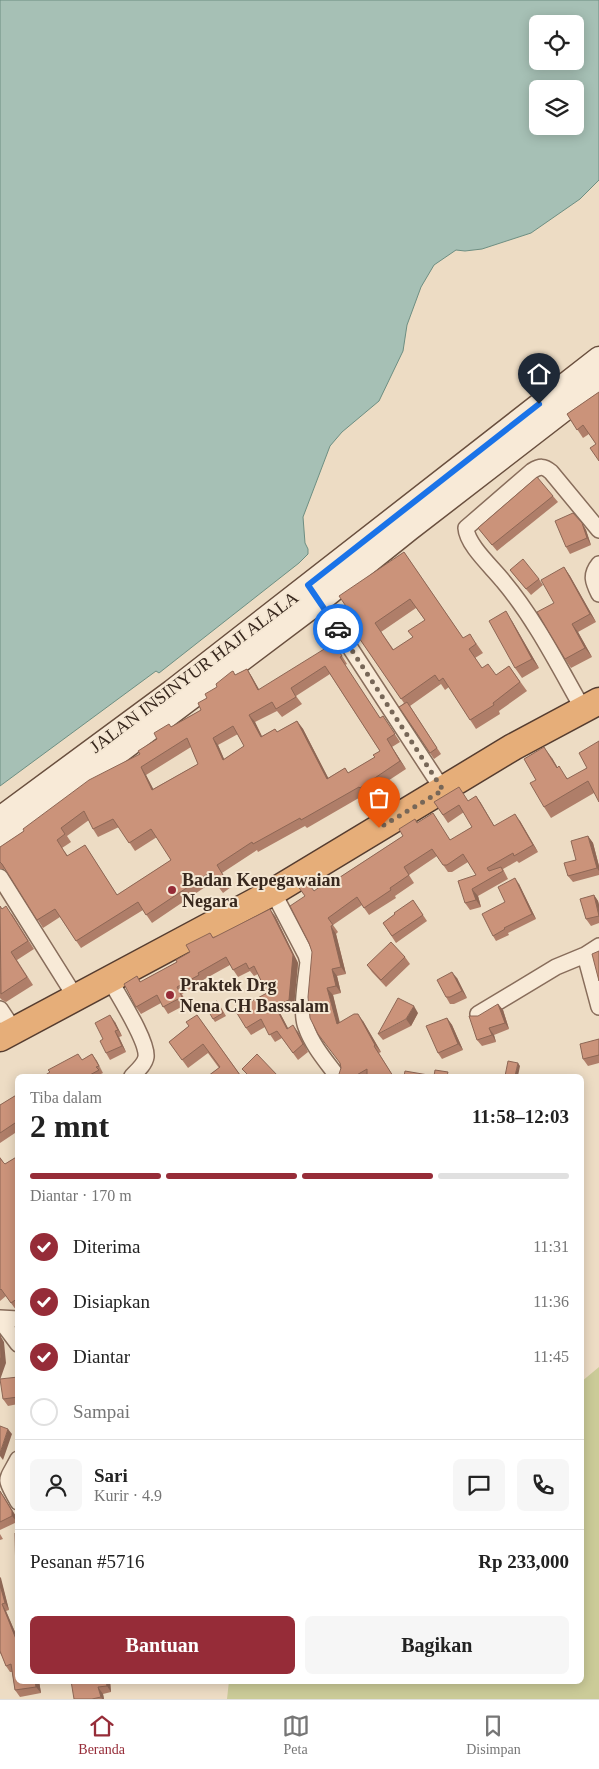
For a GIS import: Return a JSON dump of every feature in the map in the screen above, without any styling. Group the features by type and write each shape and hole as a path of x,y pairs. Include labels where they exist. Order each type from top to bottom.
{"highway":[{"path":"5,1025 76,998 272,892 513,747 591,705"}],"main road":[{"name":"JALAN INSINYUR HAJI ALALA","path":"0,842 314,593 598,360"},
{"name":"JALAN INSINYUR HAJI ALALA","path":"0,818 172,690 410,529 599,383"}],"street":[{"path":"591,705 518,598 470,541 466,528 525,477 540,467 546,468 551,472 599,530"},
{"path":"599,564 592,578 599,594"},
{"path":"314,593 443,790"},
{"path":"0,877 76,998"},
{"path":"272,892 306,954 308,962 303,1017 305,1027 312,1041 336,1074"},
{"path":"478,1014 556,967 585,955 599,946"},
{"path":"585,955 599,1007"},
{"path":"110,980 143,1042 146,1057 134,1074"},
{"path":"0,1319 15,1319"},
{"path":"0,1319 15,1340"},
{"path":"15,1464 9,1473 7,1481 15,1496"}],"green space":[{"path":"599,1367 599,1699 227,1699 229,1684 584,1684 584,1380"}],"shaded area":[{"path":"0,0 599,0 599,180 580,199 531,233 482,249 456,250 434,265 421,287 407,325 403,351 379,401 342,432 330,446 303,517 308,554 159,673 156,671 0,786"}],"building":[{"path":"599,392 599,461 590,448 596,444 583,425 577,430 567,414"},
{"path":"537,477 553,496 492,545 478,528"},
{"path":"573,513 582,523 587,538 566,547 555,521"},
{"path":"404,552 463,638 470,634 476,644 469,649 482,668 488,664 496,675 509,666 520,682 493,703 494,705 470,720 443,678 439,681 435,675 401,699 346,619 352,615 339,596","holes":["410,599 425,620 408,631 413,637 393,650 375,623"]},
{"path":"523,559 539,579 526,589 510,570"},
{"path":"564,567 590,614 572,624 585,648 565,659 537,612 554,603 541,580"},
{"path":"506,611 532,659 515,668 489,621"},
{"path":"334,643 342,656 340,657 380,718 383,716 395,734 387,739 400,761 360,788 253,844 252,842 217,865 226,880 217,885 209,873 146,915 138,902 76,941 55,909 37,920 0,862 0,847 24,831 23,829 89,780 140,754 138,751 157,739 154,733 169,724 171,727 201,710 198,703 207,698 205,694 217,687 216,684 231,672 233,671 235,675 247,669 258,690","holes":["325,666 380,751 373,755 375,757 348,773 345,768 327,779 297,721 277,732 275,729 261,737 249,715 272,702 276,709 296,697 291,688","233,726 244,746 223,760 213,738","187,738 198,764 152,790 141,767","84,811 93,829 113,819 129,843 151,829 171,860 117,895 85,845 67,856 57,840 65,834 61,828"]},
{"path":"407,702 437,748 430,753 399,707"},
{"path":"599,741 599,802 588,781 544,807 530,783 536,780 524,759 544,747 557,768 559,766 567,779 587,768 579,753"},
{"path":"459,787 468,801 476,796 494,826 515,814 533,845 514,856 513,853 487,868 489,871 501,867 503,871 472,889 476,900 465,903 458,881 476,875 463,854 447,865 443,865 432,849 404,867 409,875 364,908 357,897 328,918 333,925 331,926 341,967 332,969 336,986 327,988 337,1024 354,1014 358,1014 374,1046 392,1074 367,1074 367,1069 358,1074 339,1074 340,1063 318,1034 310,1018 308,997 312,952 290,906 305,896 297,885 305,879 314,891 329,880 331,883 403,836 399,829 415,819 417,823 433,813 450,840 472,827 459,805 443,815 434,802"},
{"path":"588,836 597,868 568,876 564,863 576,860 571,841"},
{"path":"515,878 532,914 504,928 493,936 482,914 505,902 498,887"},
{"path":"594,895 599,916 586,919 580,899"},
{"path":"413,900 423,915 392,936 383,923"},
{"path":"0,906 2,909 6,906 28,941 11,952 27,977 1,994"},
{"path":"270,909 293,955 289,1000 275,1006 287,1029 293,1025 303,1044 293,1053 277,1031 269,1035 261,1019 246,1028 235,1010 267,993 254,966 249,969 246,963 233,970 226,957 177,987 182,997 163,1007 157,995 136,1007 124,984 137,976 140,982 177,962 176,960 190,952 186,945 210,933 213,938"},
{"path":"391,942 405,957 381,980 367,965"},
{"path":"599,951 599,981 592,954"},
{"path":"452,972 462,991 446,997 437,980"},
{"path":"398,998 414,1006 406,1019 378,1034"},
{"path":"217,1001 223,1013 213,1019 206,1007"},
{"path":"498,1004 505,1023 489,1028 492,1035 477,1040 469,1016 478,1016"},
{"path":"110,1015 118,1030 115,1031 122,1046 106,1053 100,1041 103,1039 95,1023"},
{"path":"197,1015 239,1074 211,1074 220,1067 203,1044 182,1060 169,1042 189,1026 186,1022"},
{"path":"447,1018 458,1044 438,1053 426,1026"},
{"path":"599,1039 599,1055 583,1059 580,1044"},
{"path":"78,1054 82,1060 92,1054 99,1066 96,1067 99,1070 92,1074 47,1074 50,1072 48,1070"},
{"path":"257,1054 276,1074 247,1074 242,1069"},
{"path":"508,1061 518,1063 515,1074 505,1074"},
{"path":"435,1070 448,1072 448,1074 434,1074"},
{"path":"405,1071 422,1074 404,1074"},
{"path":"15,1096 15,1123 0,1133 0,1105"},
{"path":"0,1158 5,1164 15,1158 15,1300 11,1303 0,1290"},
{"path":"15,1377 15,1397 3,1399 0,1379"},
{"path":"0,1426 8,1429 0,1453"},
{"path":"0,1491 12,1511 12,1516 0,1522"},
{"path":"0,1585 5,1603 2,1604 15,1636 15,1684 36,1684 36,1687 15,1690 11,1664 6,1666 0,1651"},
{"path":"72,1684 107,1684 107,1686 98,1687 101,1697 74,1699"}],"way so far":[{"path":"338,629 443,790 379,828"}],"place":[{"name":"Badan Kepegawaian Negara","path":"172,890"},
{"name":"Praktek Drg Nena CH Bassalam","path":"170,995"}],"route":[{"path":"338,629 308,585 539,404"}]}
